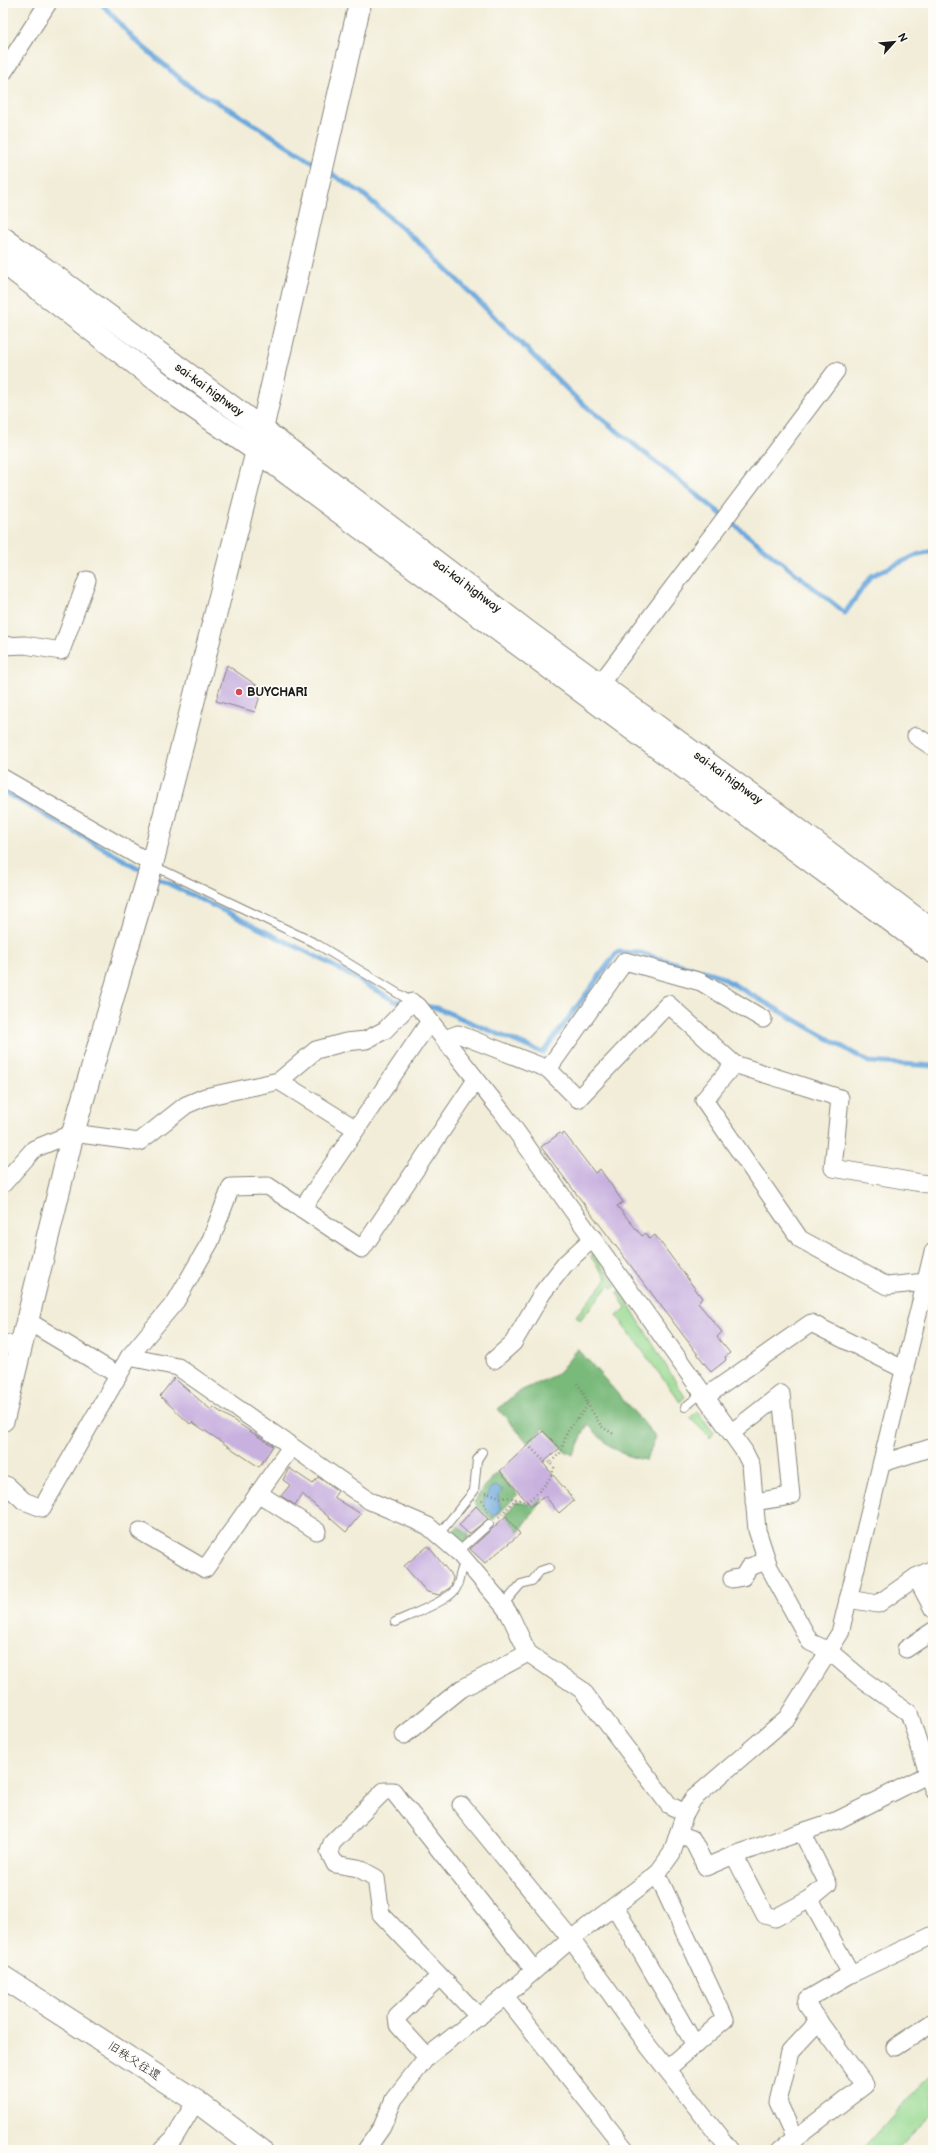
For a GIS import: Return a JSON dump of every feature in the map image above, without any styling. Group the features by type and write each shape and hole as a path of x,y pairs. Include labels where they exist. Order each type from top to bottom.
{"main road":[{"path":"3,1420 11,1345 26,1320 73,1133 152,864 262,429 360,3"},
{"name":"sai-kai highway","path":"3,238 262,429 600,684 933,931"},
{"name":"sai-kai highway","path":"3,262 180,398 256,451 933,952"},
{"name":"旧秩父往還","path":"3,1977 196,2101 261,2150"}],"street":[{"path":"3,73 48,3"},
{"path":"600,684 836,371"},
{"path":"3,646 26,645 61,651 87,580"},
{"path":"916,736 933,747"},
{"path":"3,778 152,864"},
{"path":"548,1069 625,961 701,982 763,1019"},
{"path":"3,1184 34,1149 73,1133 138,1142 186,1105 205,1097 279,1081 316,1050 346,1042 366,1040 385,1030 415,1004 445,1039 593,1238 730,1433 751,1465 757,1530 767,1561 810,1642 829,1651 862,1679 909,1713 931,1783 838,1820 734,1855 706,1867 692,1839 678,1834"},
{"path":"445,1039 458,1034 548,1069 578,1099 668,1004 734,1064 840,1098 833,1168 933,1185"},
{"path":"302,1209 430,1021"},
{"path":"734,1064 704,1100 800,1239 887,1286 926,1282"},
{"path":"3,1484 8,1486 24,1501 42,1508 129,1357 176,1302 210,1242 231,1187 268,1186 362,1249 476,1080"},
{"path":"279,1081 356,1129"},
{"path":"494,1360 513,1342 543,1292 562,1269 593,1238"},
{"path":"366,2150 382,2127 394,2099 427,2057 505,1996 571,1939 657,1874 672,1853 685,1813 693,1799 787,1718 840,1633 883,1463 933,1252"},
{"path":"26,1320 118,1375"},
{"path":"704,1395 812,1323 905,1370"},
{"path":"129,1357 178,1367 370,1501 428,1526 439,1534 462,1557 503,1605 510,1615 528,1653 582,1690 669,1805 685,1813"},
{"path":"730,1433 781,1394 790,1496 754,1502"},
{"path":"140,1530 205,1569 291,1447"},
{"path":"883,1463 933,1447"},
{"path":"258,1493 317,1531"},
{"path":"732,1578 743,1577 749,1567 767,1561"},
{"path":"848,1599 878,1604 916,1577 933,1569"},
{"path":"916,1577 933,1609"},
{"path":"906,1649 933,1632"},
{"path":"404,1735 462,1689 528,1653"},
{"path":"479,2017 381,1914 376,1878 358,1868 335,1864 329,1852 332,1843 384,1791 393,1792 534,1970"},
{"path":"460,1805 571,1939 667,2069 730,2150"},
{"path":"734,1855 765,1916 775,1918 810,1899 828,1884 802,1832"},
{"path":"657,1874 725,2019 667,2069"},
{"path":"810,1899 851,1974"},
{"path":"615,1907 695,2045"},
{"path":"780,2150 865,2085 806,2004 808,1999 851,1974 933,1935"},
{"path":"427,2057 398,2025 397,2017 440,1977"},
{"path":"505,1996 626,2150"},
{"path":"795,2139 778,2102 790,2052 818,2021"},
{"path":"895,2047 933,2022"},
{"path":"162,2150 174,2138 196,2101"}],"lane":[{"path":"152,864 315,943 415,1004"},
{"path":"684,1407 704,1395"},
{"path":"439,1534 474,1491 477,1460 482,1452"},
{"path":"395,1622 446,1600 456,1588 462,1557 492,1520"},
{"path":"503,1605 521,1584 532,1581 540,1571 549,1568"}],"path":[{"path":"575,1381 582,1390 601,1426 615,1435"},
{"path":"550,1463 561,1452 567,1432 585,1409 587,1402"},
{"path":"489,1515 482,1500 485,1493 495,1495 500,1498 511,1497 514,1500 516,1499 527,1502 545,1486 554,1468 550,1463 546,1463 541,1459 528,1445"},
{"path":"492,1520 497,1520 514,1500"}],"green space":[{"path":"593,1254 617,1286 613,1289 610,1284 580,1320 576,1316 607,1279 591,1257"},
{"path":"620,1290 685,1397 680,1402 617,1316 626,1308 617,1293"},
{"path":"578,1349 656,1437 646,1460 628,1456 613,1448 607,1444 588,1424 573,1455 564,1450 544,1428 528,1443 498,1409 516,1393 557,1374"},
{"path":"697,1411 714,1433 710,1438 690,1418"},
{"path":"498,1472 518,1494 492,1521 474,1503 482,1489"},
{"path":"539,1495 543,1499 519,1532 505,1515 516,1502 529,1504"},
{"path":"458,1526 470,1536 463,1545 450,1535"},
{"path":"933,2072 933,2114 897,2150 861,2150"}],"water":[{"path":"496,1486 503,1490 498,1495 500,1507 499,1513 493,1516 485,1507 484,1500 490,1489"}],"building":[{"path":"227,665 262,689 255,712 216,701"},
{"path":"560,1133 562,1135 564,1133 595,1173 600,1169 623,1202 617,1206 642,1236 646,1233 650,1239 655,1235 702,1298 698,1303 722,1332 717,1337 730,1353 725,1357 726,1360 711,1372 541,1147"},
{"path":"174,1378 211,1410 213,1407 273,1446 259,1467 192,1422 190,1424 160,1396"},
{"path":"543,1431 560,1448 543,1463 574,1500 559,1513 545,1496 531,1506 500,1471"},
{"path":"289,1468 313,1484 318,1477 338,1491 334,1497 361,1514 346,1532 302,1494 295,1505 281,1496 290,1485 283,1480"},
{"path":"476,1506 488,1519 469,1534 459,1525"},
{"path":"506,1516 520,1534 485,1563 470,1549"},
{"path":"428,1546 453,1577 451,1587 439,1595 427,1592 404,1566"}],"waterway":[{"path":"101,3 134,39 190,87 233,111 316,164"},
{"path":"327,171 362,193 426,249 577,399 845,613 871,576 919,554 933,551"},
{"path":"3,791 145,872"},
{"path":"153,876 323,960 395,1001 407,1003"},
{"path":"423,1006 437,1008 543,1053 617,952 640,953 717,975 869,1062 933,1066"}],"place":[{"name":"BUYCHARI","path":"239,692"}]}
